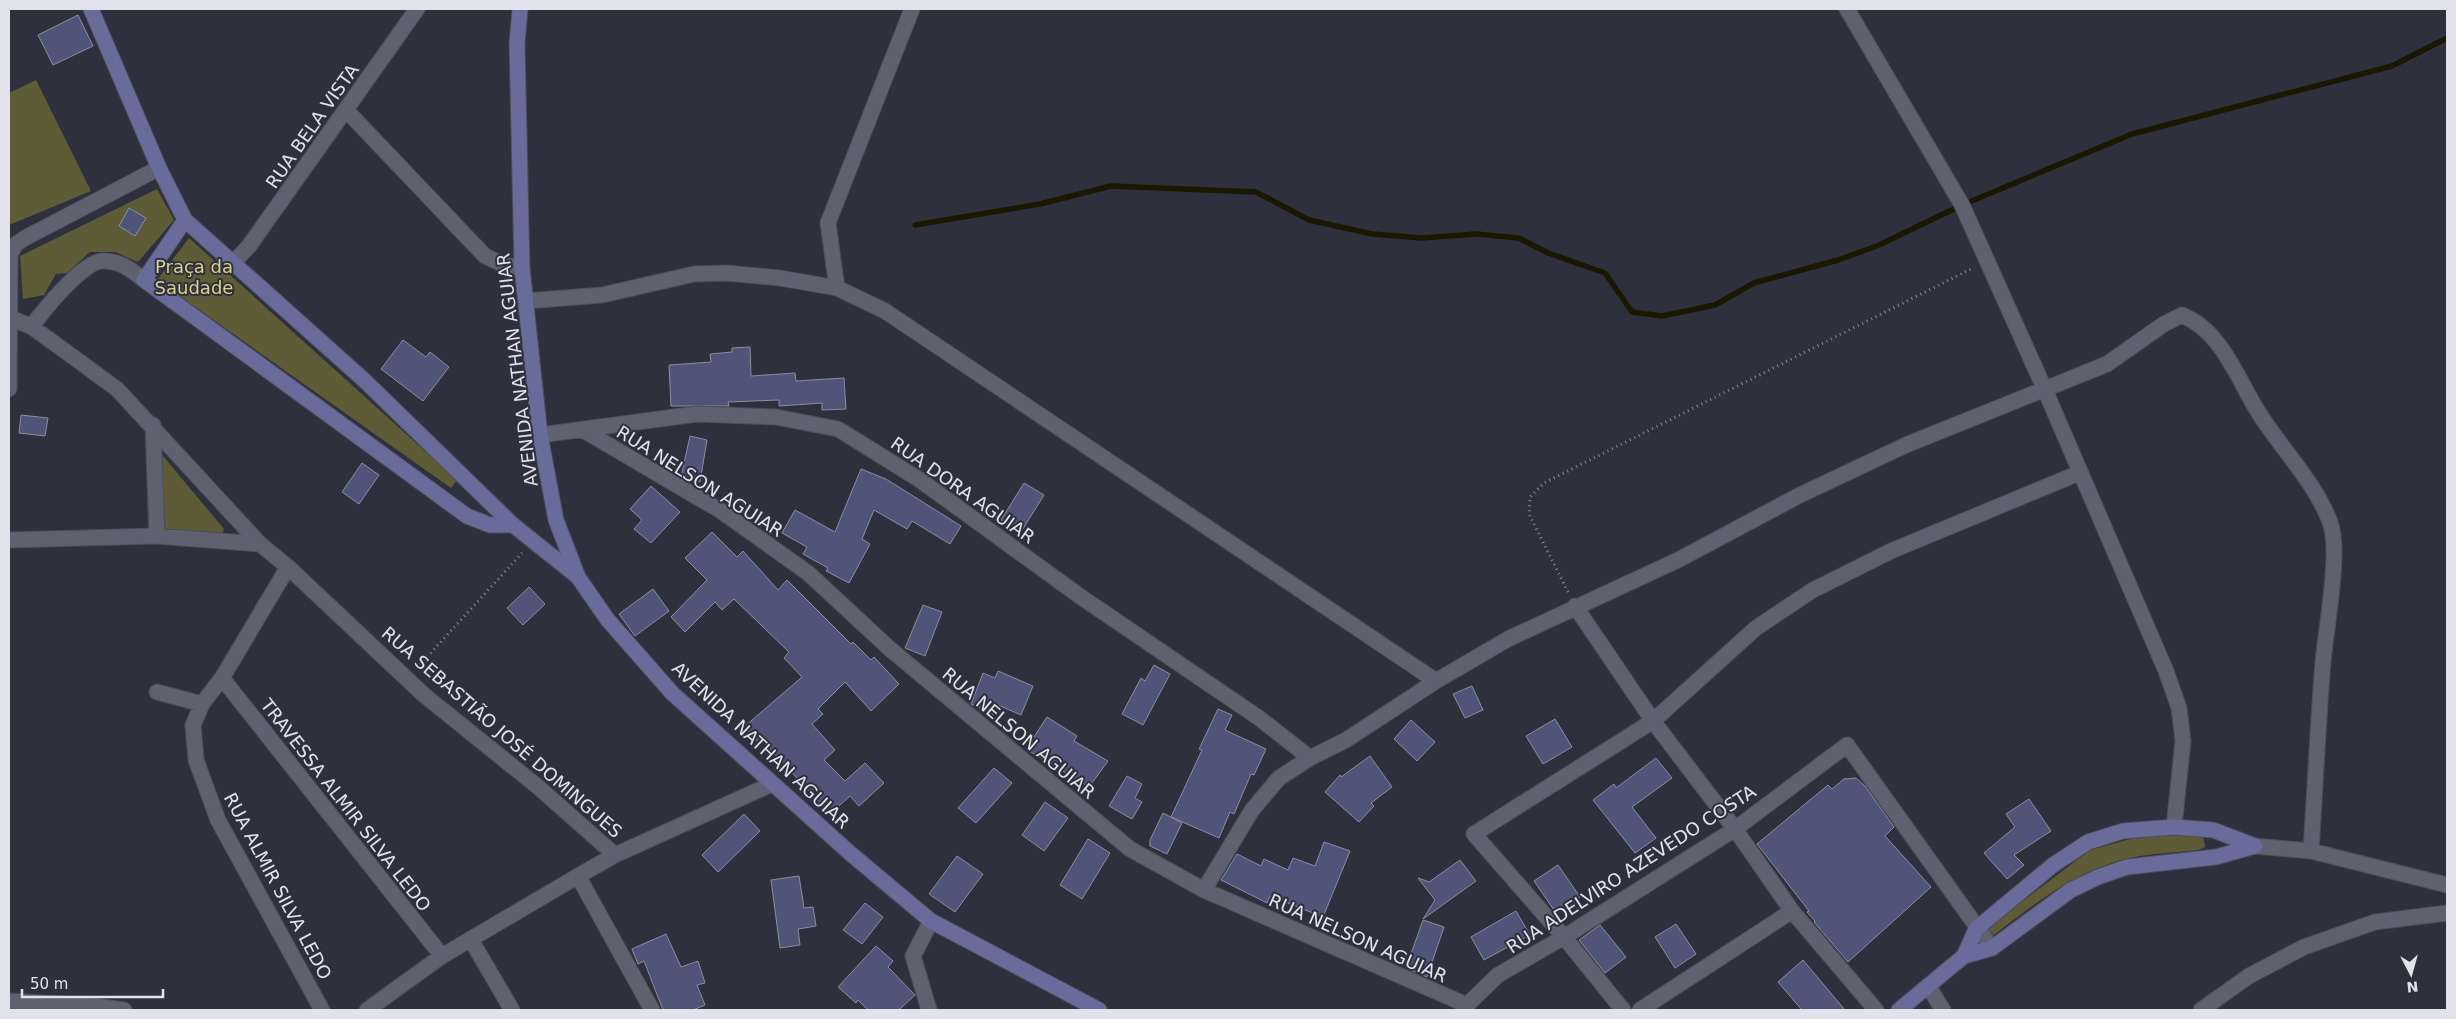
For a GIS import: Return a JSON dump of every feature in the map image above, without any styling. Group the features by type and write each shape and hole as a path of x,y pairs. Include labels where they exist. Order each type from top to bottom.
{"main road":[{"path":"91,9 159,168 185,220 364,380 513,525 578,577"},
{"name":"AVENIDA NATHAN AGUIAR","path":"520,9 517,43 522,268 540,435 556,520 578,577 607,619 672,693 772,784 931,921 1099,1010"},
{"path":"185,220 144,280 467,516 490,525 513,525"},
{"path":"1964,956 1976,929 2053,865 2088,842 2123,831 2174,827 2213,830 2255,846"},
{"path":"1899,1010 1964,956 1992,948 2071,890 2098,877 2127,867 2216,857 2255,846"}],"street":[{"name":"RUA BELA VISTA","path":"234,262 250,246 347,111 417,9"},
{"path":"837,288 828,223 912,9"},
{"path":"1847,9 1962,205 2045,390 2079,473 2166,671 2180,708 2183,741 2174,827"},
{"path":"347,111 486,256 504,265 522,268"},
{"path":"9,389 10,254 16,244 159,168"},
{"path":"32,327 43,309 59,293 87,269 101,261 125,265 144,280"},
{"path":"526,301 602,295 694,274 780,278 837,288 885,311 1436,681"},
{"path":"1204,890 1252,810 1278,778 1310,758 1346,740 1436,681 1508,639 1575,606 1678,560 1800,494 1906,445 2108,364 2164,324 2182,315 2198,322 2216,341 2260,416 2316,493 2331,524 2334,562 2323,662 2311,851"},
{"name":"RUA SEBASTIÃO JOSÉ DOMINGUES","path":"10,317 32,327 117,389 260,544 288,567 407,680 538,786 615,855"},
{"name":"RUA DORA AGUIAR","path":"540,435 696,414 776,417 838,429 920,480 1081,597 1259,718 1310,758"},
{"path":"153,426 157,536"},
{"name":"RUA NELSON AGUIAR","path":"583,430 721,512 808,573 890,649 1122,842 1204,890 1465,1008"},
{"path":"1624,1010 1564,937 1474,834 1653,721 1704,678 1756,628 1813,590 1891,551 2079,473"},
{"path":"9,540 157,536 260,544"},
{"name":"RUA ALMIR SILVA LEDO","path":"288,567 222,678 202,704 193,725 196,760 218,820 322,1010"},
{"path":"1575,606 1653,721 1735,829 1792,911 1876,1010"},
{"name":"TRAVESSA ALMIR SILVA LEDO","path":"222,678 442,956"},
{"path":"157,692 202,704"},
{"name":"RUA ADELVIRO AZEVEDO COSTA","path":"1465,1008 1498,975 1564,937 1735,829 1846,745 1976,929"},
{"path":"367,1010 442,956 615,855 772,784"},
{"path":"2255,846 2311,851 2447,885"},
{"path":"578,876 652,1010"},
{"path":"1640,1010 1792,911"},
{"path":"2201,1010 2249,976 2304,948 2375,922 2447,913"},
{"path":"929,1010 913,956 931,921"},
{"path":"1976,929 1992,948"},
{"path":"471,940 512,1010"},
{"path":"1928,986 1943,1010"},
{"path":"9,1001 94,1006 124,1010"}],"path":[{"path":"1575,606 1529,514 1530,497 1544,483 1987,261"},
{"path":"407,680 533,541"}],"green space":[{"path":"36,80 91,191 9,225 9,93"},
{"name":"Praça da Saudade","path":"157,189 174,220 138,262 115,252 90,252 67,273 56,274 44,295 23,299 20,256"},
{"name":"Praça da Saudade","path":"189,238 457,480 451,488 157,280"},
{"path":"158,450 224,529 221,536 164,540"},
{"path":"2203,834 2205,847 2198,850 2135,857 2108,864 2056,890 1994,935 1987,928 2090,850 2138,837"}],"building":[{"path":"78,15 93,46 53,65 38,35"},
{"path":"129,208 146,218 135,236 119,226"},
{"path":"403,340 426,357 430,352 449,367 423,401 381,369"},
{"path":"750,347 751,376 795,373 796,381 844,378 846,409 822,410 822,403 779,406 779,400 728,402 729,406 671,406 669,365 711,362 710,354 732,352 732,348"},
{"path":"21,415 48,418 45,436 19,433"},
{"path":"690,436 707,440 700,482 681,477"},
{"path":"362,463 379,475 359,504 342,492"},
{"path":"861,469 886,479 961,526 950,544 912,521 907,529 874,510 862,539 870,544 849,583 826,571 828,568 803,554 807,547 782,533 795,510 835,532"},
{"path":"1024,483 1044,495 1021,532 1001,520"},
{"path":"651,486 680,512 651,543 634,529 642,520 630,509"},
{"path":"712,532 737,557 743,551 778,590 787,580 851,644 853,642 871,660 874,657 899,684 871,711 845,682 818,709 823,714 812,724 835,750 824,760 845,781 865,763 884,783 859,806 850,796 830,814 761,739 758,742 744,727 802,677 784,658 789,652 734,599 722,610 715,602 685,632 671,617 707,580 685,558"},
{"path":"529,587 545,604 523,625 507,608"},
{"path":"653,589 669,611 635,636 619,614"},
{"path":"923,605 942,612 925,656 905,648"},
{"path":"1154,665 1170,674 1143,725 1122,714 1141,678 1145,681"},
{"path":"998,671 1033,686 1021,715 998,705 994,715 971,704 983,673 995,678"},
{"path":"1472,686 1483,710 1465,718 1453,694"},
{"path":"1218,709 1232,715 1225,730 1266,749 1254,775 1251,774 1234,814 1230,812 1219,838 1171,817 1202,750 1199,749"},
{"path":"1047,717 1077,736 1074,741 1108,761 1089,787 1026,749"},
{"path":"1555,719 1572,747 1543,764 1526,736"},
{"path":"1411,720 1435,742 1417,761 1394,739"},
{"path":"1370,756 1392,787 1371,803 1374,806 1359,822 1325,792 1340,775 1341,777"},
{"path":"1656,758 1672,778 1632,807 1656,838 1635,853 1593,800 1614,784 1616,788"},
{"path":"994,768 1012,783 976,823 958,808"},
{"path":"1127,776 1142,784 1135,798 1142,802 1132,819 1109,806"},
{"path":"1856,778 1865,786 1894,827 1885,836 1931,887 1848,962 1814,922 1807,912 1809,911 1757,844 1828,785 1832,789 1844,779"},
{"path":"2029,799 2051,831 2014,855 2024,865 2007,879 1984,853 2015,827 2006,814"},
{"path":"1045,802 1068,818 1044,851 1022,835"},
{"path":"1163,813 1182,823 1167,854 1150,846 1150,840"},
{"path":"744,814 760,831 718,872 702,855"},
{"path":"1088,839 1110,853 1082,899 1060,885"},
{"path":"1324,842 1350,851 1323,917 1270,896 1267,903 1221,880 1237,854 1261,866 1264,859 1288,870 1293,858 1315,866"},
{"path":"957,856 983,874 955,912 929,894"},
{"path":"1460,860 1476,881 1423,919 1435,900 1418,878 1429,882"},
{"path":"1558,865 1580,897 1556,913 1534,881"},
{"path":"799,876 804,908 813,907 816,926 798,929 800,945 780,948 771,880"},
{"path":"865,903 883,917 862,944 843,930"},
{"path":"1516,911 1530,935 1484,960 1471,937"},
{"path":"1423,920 1444,927 1427,977 1406,968"},
{"path":"1676,924 1696,954 1675,968 1655,937"},
{"path":"1600,925 1626,957 1605,973 1579,940"},
{"path":"666,934 681,967 698,961 705,983 697,985 705,1005 693,1010 663,1010 644,961 638,964 632,949"},
{"path":"876,946 893,961 888,967 915,995 899,1010 868,1010 858,1000 856,1003 838,987"},
{"path":"1803,960 1845,1010 1802,1010 1778,982"}],"waterway":[{"path":"915,225 1040,204 1111,186 1256,192 1309,220 1372,234 1422,238 1476,234 1519,238 1548,253 1605,273 1632,312 1662,316 1715,305 1754,283 1838,260 1877,246 1962,205 2132,134 2392,66 2447,38"}]}
